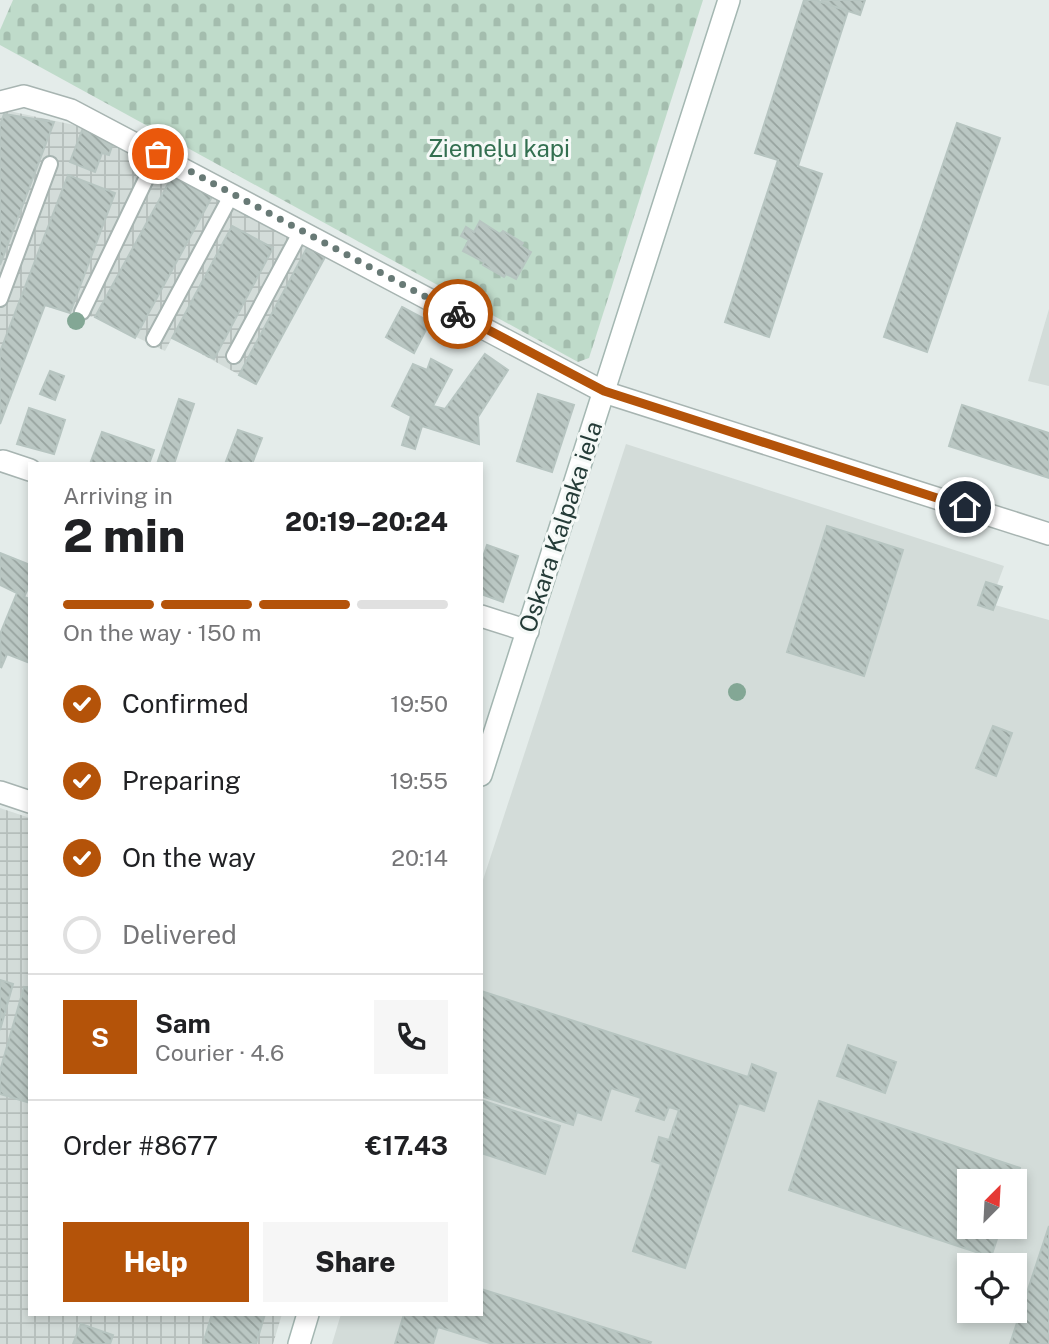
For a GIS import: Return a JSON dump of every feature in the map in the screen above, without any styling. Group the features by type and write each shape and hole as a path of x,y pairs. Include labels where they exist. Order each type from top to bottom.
{"street":[{"name":"Oskara Kalpaka iela","path":"483,769 729,0"},
{"path":"0,102 24,96 71,110 604,391 1049,534"},
{"path":"3,461 28,469"},
{"path":"483,617 528,631"},
{"path":"0,792 28,801"},
{"path":"299,1344 307,1316"}],"lane":[{"path":"82,312 158,154"},
{"path":"0,299 50,164"},
{"path":"153,339 232,194"},
{"path":"234,356 301,231"}],"shaded area":[{"path":"0,109 74,125 114,140 325,257 256,384 172,338 165,351 95,317 45,306 0,424"},
{"path":"1049,309 1049,386 1028,381"},
{"path":"626,444 1004,566 997,585 1002,587 995,605 1049,620 1049,1344 332,1344 340,1316 483,1316 483,880"},
{"path":"0,808 28,817 28,1316 281,1316 273,1344 0,1344"}],"green space":[{"name":"Ziemeļu kapi","path":"13,0 703,0 589,358 578,362 0,45 0,30"}],"building":[{"path":"804,0 816,0 848,11 798,166 822,174 769,337 725,322 778,160 755,153"},
{"path":"865,0 860,15 821,2"},
{"path":"4,114 54,122 0,265 0,125"},
{"path":"957,123 1000,138 927,352 884,337"},
{"path":"83,128 114,140 109,155 102,153 95,172 70,162"},
{"path":"174,173 213,195 135,338 95,317"},
{"path":"68,175 115,193 70,313 45,305 0,424 0,352"},
{"path":"480,221 500,234 503,231 523,243 521,246 531,252 516,279 506,274 504,277 463,251 469,240 461,236 466,227 474,232"},
{"path":"232,226 273,248 214,359 172,338"},
{"path":"308,246 325,257 256,384 239,375"},
{"path":"402,307 430,322 414,353 386,337"},
{"path":"485,354 508,370 478,417 479,444 422,426 415,449 402,445 411,416 392,406 413,364 427,370 431,359 452,370 433,406 445,409"},
{"path":"50,371 64,376 55,400 40,394"},
{"path":"538,394 574,405 552,472 517,461"},
{"path":"179,399 194,404 175,462 158,462"},
{"path":"962,405 1049,433 1049,478 949,446"},
{"path":"29,408 65,420 54,454 17,444"},
{"path":"238,430 262,438 253,462 226,462"},
{"path":"102,432 154,450 150,462 91,462"},
{"path":"827,526 903,550 864,676 787,652"},
{"path":"487,545 518,556 503,602 483,595 483,557"},
{"path":"0,553 28,564 28,588 24,597 28,598 28,662 7,654 1,668 0,634 17,593 0,585"},
{"path":"986,582 1002,587 993,610 978,605"},
{"path":"993,726 1012,733 996,776 976,768"},
{"path":"0,980 13,984 0,1030"},
{"path":"24,987 28,988 28,1102 0,1094 0,1071"},
{"path":"483,992 748,1077 752,1064 776,1073 764,1111 739,1103 685,1268 633,1251 661,1164 652,1161 659,1137 669,1140 679,1110 669,1107 664,1120 636,1111 641,1098 611,1088 601,1120 577,1112 573,1125 483,1097"},
{"path":"848,1045 896,1062 885,1093 837,1076"},
{"path":"483,1101 560,1126 545,1174 483,1154"},
{"path":"819,1101 1020,1168 957,1169 957,1239 997,1239 992,1253 979,1253 789,1190"},
{"path":"1049,1226 1049,1344 1010,1344 1017,1323 1027,1323 1027,1293"},
{"path":"483,1290 651,1342 493,1344 438,1327 433,1344 395,1344 403,1316 483,1316"},
{"path":"211,1316 264,1316 256,1344 203,1344"},
{"path":"81,1324 113,1335 110,1344 73,1344"}],"way so far":[{"path":"158,154 458,314"}],"route":[{"path":"458,314 604,391 965,507"}]}
